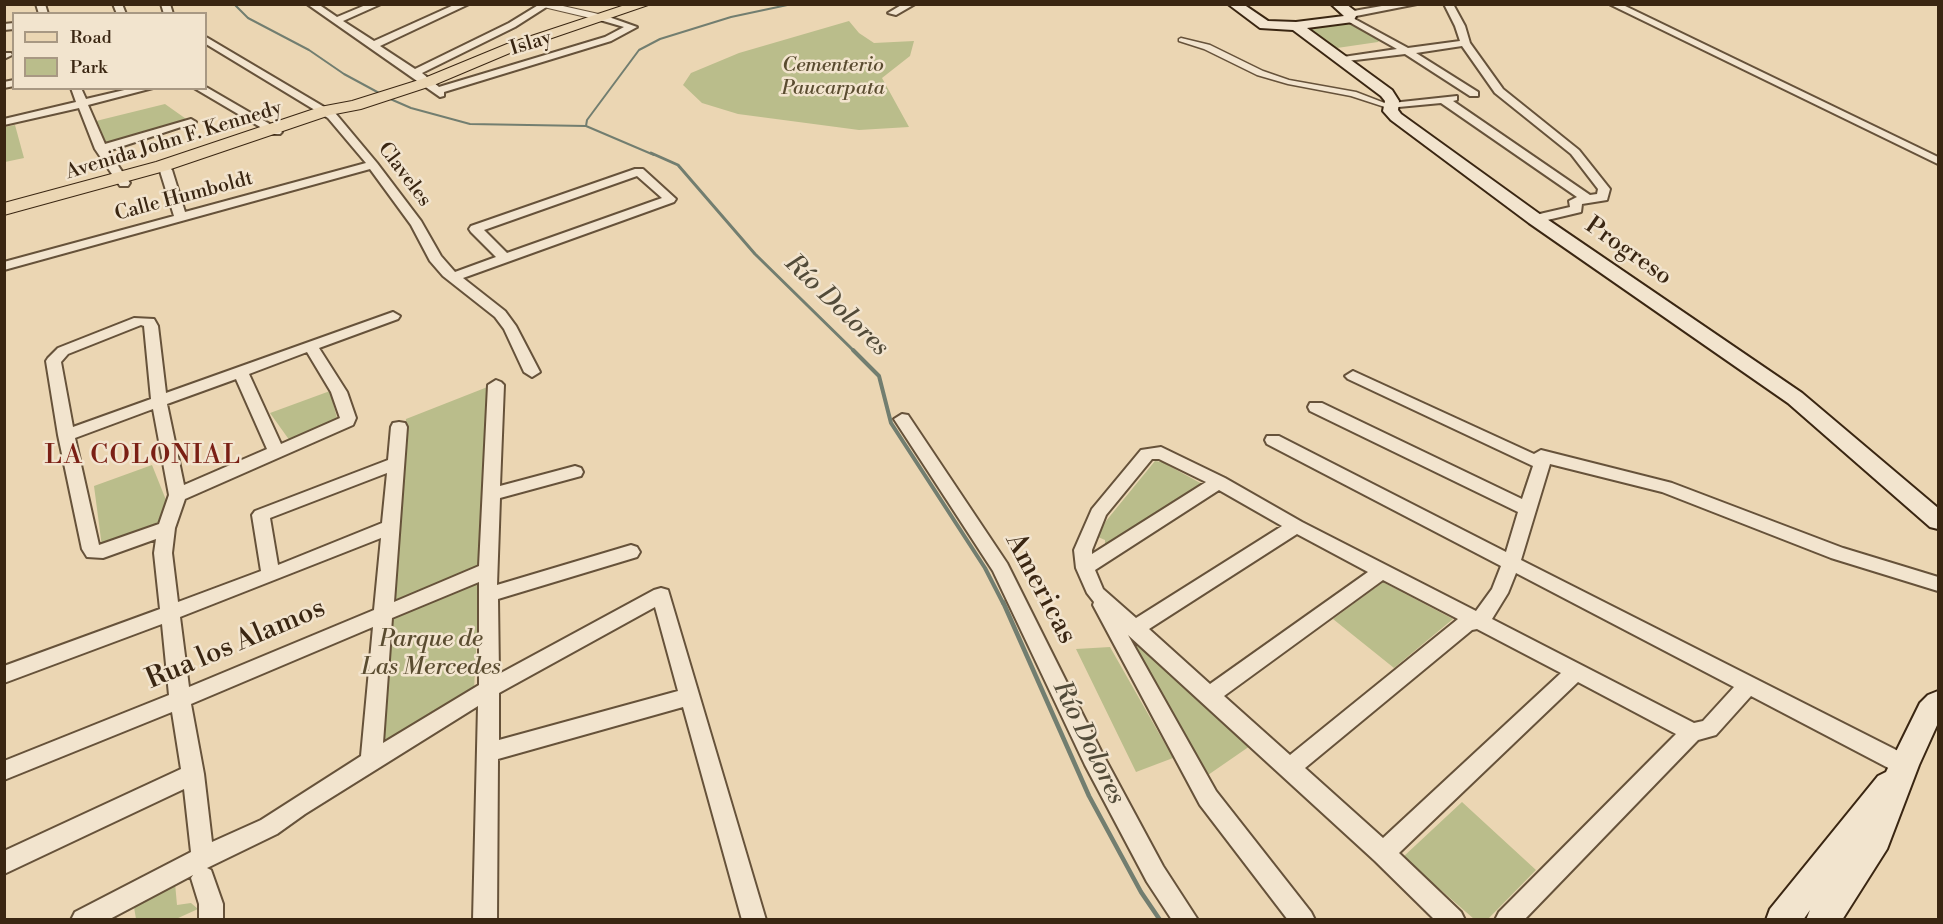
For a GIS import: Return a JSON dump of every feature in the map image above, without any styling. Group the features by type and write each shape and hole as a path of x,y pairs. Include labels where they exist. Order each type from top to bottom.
{"main road":[{"name":"Avenida John F. Kennedy","path":"4,215 164,168 395,92 430,85 512,47 644,4"},
{"path":"1234,4 1265,25 1296,26 1354,12"},
{"path":"1337,4 1354,12"},
{"name":"Progreso","path":"1296,26 1387,93 1391,106 1390,111 1396,117 1535,219 1795,398 1884,472 1938,521"},
{"name":"Avenida John F. Kennedy","path":"4,209 123,180"},
{"path":"1822,920 1871,849 1904,765 1930,711 1938,703"},
{"path":"1782,920 1904,765"}],"street":[{"path":"311,4 430,85 542,5 603,18"},
{"path":"337,20 377,4"},
{"path":"374,45 465,4"},
{"path":"561,4 598,12 603,18"},
{"path":"893,13 911,4"},
{"path":"1354,12 1413,4"},
{"path":"1448,4 1461,26 1465,42 1498,91 1575,152 1604,189 1603,196 1575,201 1577,209 1535,219"},
{"path":"1614,4 1938,161"},
{"path":"1354,12 1390,42 1474,94"},
{"name":"Islay","path":"430,85 608,39 632,27 603,18"},
{"path":"1181,40 1207,47 1260,73 1279,79 1353,94 1391,106 1498,91"},
{"name":"Claveles","path":"207,41 329,114 373,165 417,224 435,258 453,277 500,314 511,328 532,372"},
{"path":"1337,56 1390,42"},
{"path":"1337,56 1406,51 1465,42"},
{"path":"77,90 101,149 123,180"},
{"path":"4,122 140,90"},
{"path":"202,90 274,131"},
{"path":"1444,100 1586,198"},
{"path":"101,149 191,122"},
{"name":"Calle Humboldt","path":"4,266 373,165"},
{"path":"164,168 181,218"},
{"path":"453,277 670,199 639,171 475,229 504,258"},
{"path":"66,435 393,316"},
{"path":"166,528 103,551 93,552 79,500 53,361 63,351 139,321 149,322 151,326 159,402 178,495 166,528 163,553 180,700 193,774 203,869 211,904 211,920"},
{"path":"178,495 344,424 348,418 339,392 311,346"},
{"path":"240,371 277,453"},
{"path":"1289,768 1467,623 1480,621 1500,590 1511,563 1542,464 1353,376"},
{"path":"485,920 489,752 488,570 496,385"},
{"path":"1316,407 1527,509"},
{"name":"Americas","path":"902,419 1001,568 1093,758 1155,874 1186,920"},
{"path":"371,761 399,427"},
{"path":"1273,440 1904,765"},
{"path":"1303,920 1208,798 1084,568 1083,550 1098,513 1147,454 1161,453 1219,482 1296,526 1692,732"},
{"path":"1542,456 1666,487 1837,553 1938,584"},
{"path":"271,575 261,515 397,463"},
{"path":"491,494 575,472"},
{"path":"1084,568 1219,482"},
{"path":"4,675 271,575 392,525"},
{"path":"1134,628 1296,526"},
{"path":"488,595 631,552"},
{"name":"Rua los Alamos","path":"4,771 180,700 488,570"},
{"path":"1210,695 1382,571"},
{"path":"1096,593 1383,853 1453,920"},
{"path":"83,920 203,869 371,761 489,689 661,595 749,918"},
{"path":"1383,853 1576,672"},
{"path":"1507,920 1692,732 1708,729 1747,686"},
{"path":"489,752 690,696"},
{"path":"4,863 193,774"}],"green space":[{"name":"Cementerio Paucarpata","path":"849,21 859,33 874,43 914,41 910,56 882,78 909,127 859,130 738,114 702,103 683,85 691,73 739,53"},
{"path":"1349,21 1380,40 1337,48 1330,47 1306,29 1307,27"},
{"path":"165,104 189,121 107,145 96,121"},
{"path":"15,125 24,158 5,162 5,127"},
{"name":"Parque de Las Mercedes","path":"490,386 474,690 377,747 406,419"},
{"path":"330,391 338,422 290,441 270,413"},
{"path":"1155,461 1162,462 1204,485 1105,545 1105,540 1098,537 1106,521"},
{"path":"152,465 166,500 159,524 102,547 94,486"},
{"path":"1383,582 1453,619 1394,668 1333,619"},
{"path":"1136,641 1250,746 1208,775 1133,645"},
{"path":"1110,647 1173,758 1136,772 1076,649"},
{"path":"1462,802 1536,870 1488,919 1474,919 1403,857"},
{"path":"175,883 177,905 191,903 198,909 176,919 136,919 133,901"}],"waterway":[{"name":"Río Dolores","path":"234,4 248,18 309,50 344,74 381,94"},
{"path":"586,126 587,120 639,50 660,39 731,17 792,4"},
{"name":"Río Dolores","path":"388,98 411,108 470,124 586,126"},
{"name":"Río Dolores","path":"586,126 654,155"},
{"name":"Río Dolores","path":"651,153 678,165 755,254 855,352"},
{"name":"Río Dolores","path":"855,352 879,376 891,423 985,568 1003,603"},
{"name":"Río Dolores","path":"1003,602 1089,796 1141,892 1160,920"}],"district":[{"name":"LA COLONIAL","path":"143,457"}]}
